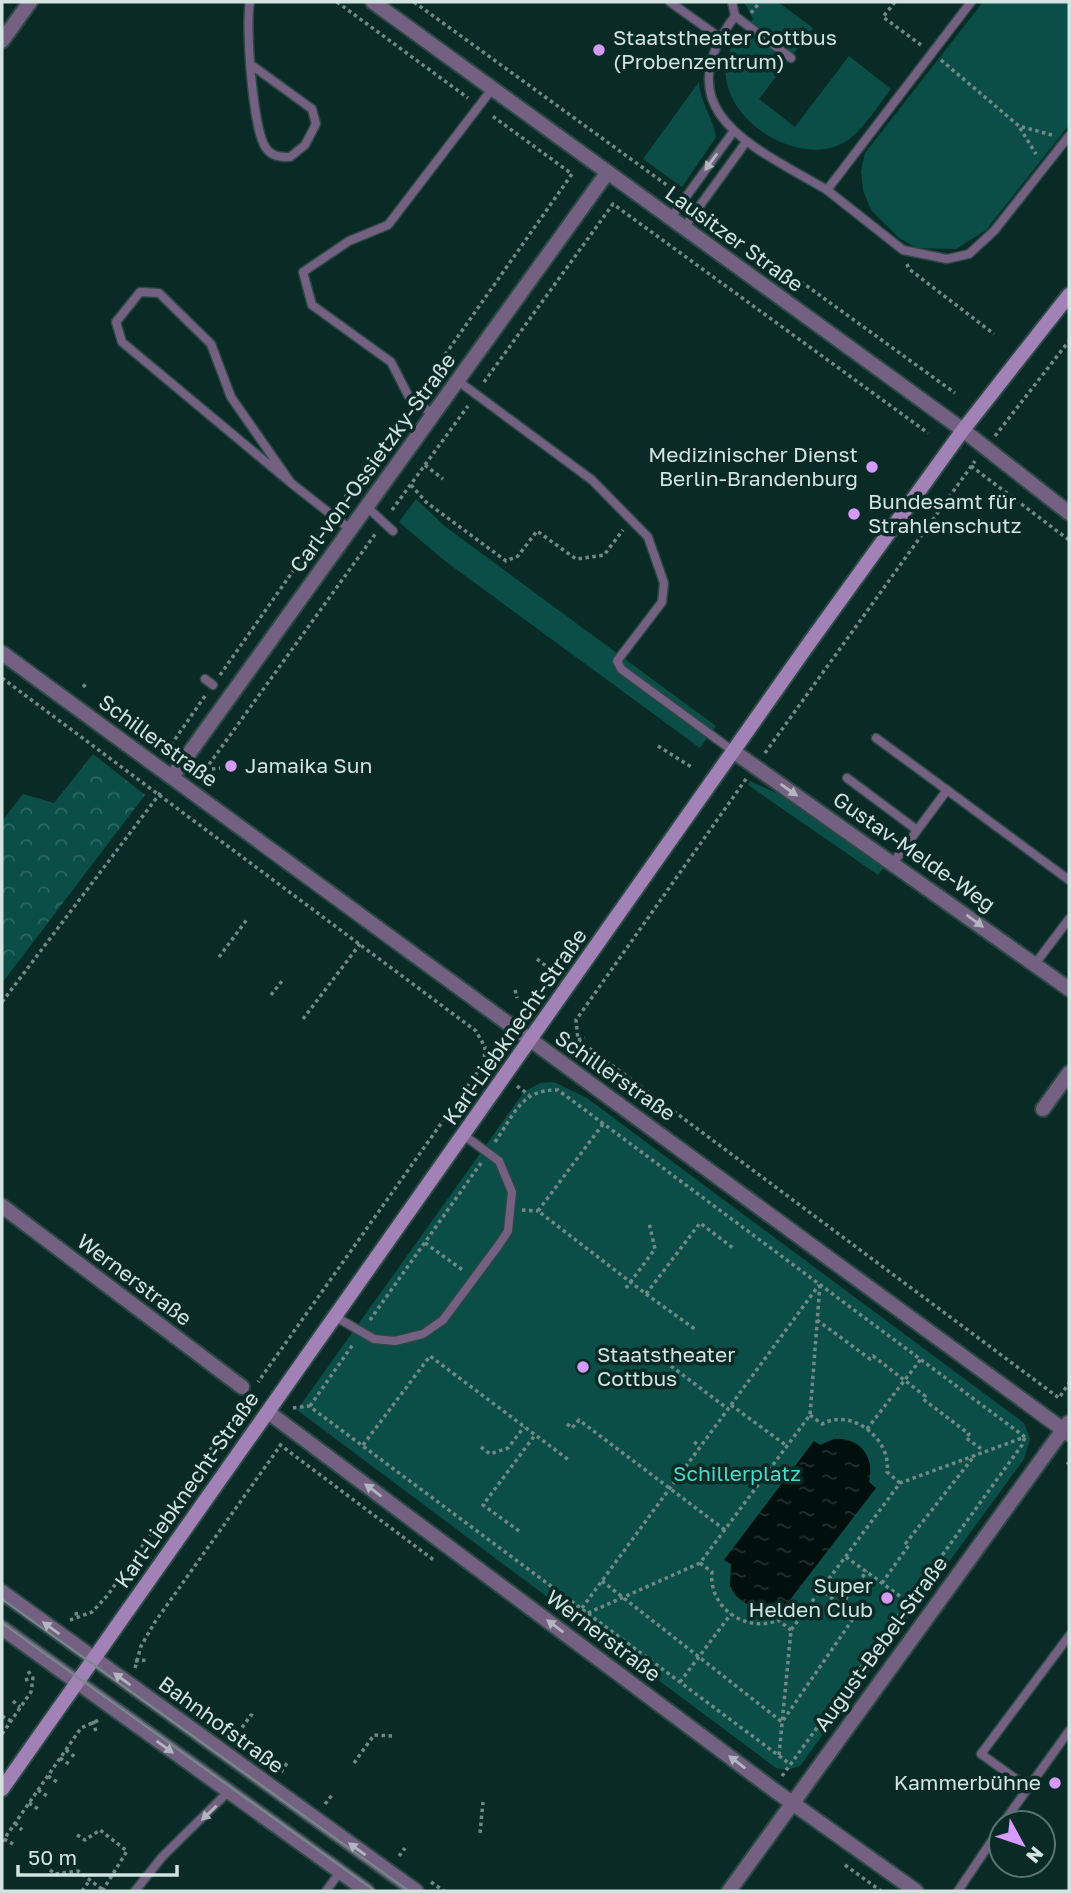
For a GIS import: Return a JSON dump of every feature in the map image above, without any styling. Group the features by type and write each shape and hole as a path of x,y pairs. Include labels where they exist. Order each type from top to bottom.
{"main road":[{"name":"Karl-Liebknecht-Straße","path":"2,1789 962,430 1069,295"}],"street":[{"path":"2,41 7,26 30,2"},
{"name":"Lausitzer Straße","path":"373,2 962,430 1069,513"},
{"name":"Carl-von-Ossietzky-Straße","path":"173,777 607,173"},
{"name":"Schillerstraße","path":"2,653 531,1042 1067,1428"},
{"name":"Gustav-Melde-Weg","path":"733,751 1069,989"},
{"path":"1043,1109 1069,1073"},
{"name":"Wernerstraße","path":"2,1206 248,1390"},
{"name":"Wernerstraße","path":"268,1412 916,1891"},
{"name":"August-Bebel-Straße","path":"729,1891 1067,1428"},
{"name":"Bahnhofstraße","path":"2,1592 416,1891"},
{"path":"2,1628 368,1891"}],"lane":[{"path":"250,2 246,27 250,64 265,148 276,157 290,157 304,145 316,124 312,109 250,64"},
{"path":"670,2 719,37"},
{"path":"732,2 735,16 791,58"},
{"path":"827,190 971,2"},
{"path":"735,16 719,37 707,75 713,104 733,132 827,190 903,250 947,260 968,254 994,230 1068,137"},
{"path":"434,415 413,400 391,362 312,304 303,271 349,241 388,225 492,89"},
{"path":"670,219 733,132"},
{"path":"683,229 746,142"},
{"path":"291,484 231,397 211,344 159,293 140,292 116,323 122,342 291,484 351,530"},
{"path":"458,382 592,480 648,537 659,562 664,583 662,602 617,661 621,669 733,751"},
{"path":"367,507 393,531"},
{"path":"876,737 1069,880"},
{"path":"847,778 918,830"},
{"path":"893,863 947,790"},
{"path":"1035,964 1069,919"},
{"path":"336,1317 360,1334 395,1341 433,1328 443,1320 498,1246 508,1231 512,1192 505,1171 489,1152 464,1136"},
{"path":"1027,1787 981,1754 1069,1636"},
{"path":"1013,1809 1069,1731"},
{"path":"135,1891 162,1857 228,1792"},
{"path":"958,1891 987,1848"},
{"path":"326,1891 340,1871"}],"path":[{"path":"171,744 209,682 332,516 572,174 337,2"},
{"path":"895,2 883,16 1019,126 1045,167"},
{"path":"1019,126 1068,137"},
{"path":"219,768 205,770 613,204 928,433"},
{"path":"903,250 909,269 994,334"},
{"path":"1069,341 971,466 576,1020 578,1040 1059,1398 1069,1383"},
{"path":"425,465 443,478"},
{"path":"971,466 1069,540"},
{"path":"411,485 426,502 506,561 518,556 537,531 576,559 604,555 631,519"},
{"path":"2,678 476,1031 485,1047 484,1063 248,1390 107,1596 92,1612 79,1619 76,1612"},
{"path":"83,687 88,682"},
{"path":"658,746 693,768"},
{"path":"2,1002 173,777"},
{"path":"219,957 248,918"},
{"path":"303,1019 360,944"},
{"path":"537,959 550,968"},
{"path":"271,995 282,981"},
{"path":"514,990 517,998"},
{"path":"578,1040 585,1038"},
{"path":"541,1090 558,1090 1025,1437 1022,1445 790,1764 309,1406 529,1095 541,1090"},
{"path":"603,1124 537,1211 696,1330"},
{"path":"626,1288 655,1250 649,1223"},
{"path":"646,1294 700,1223 733,1248"},
{"path":"425,1242 460,1268"},
{"path":"588,1613 700,1563 810,1415 820,1284"},
{"path":"582,1608 820,1284"},
{"path":"817,1320 905,1380 969,1434 967,1437 983,1450"},
{"path":"363,1446 430,1356 570,1461"},
{"path":"867,1430 922,1359"},
{"path":"671,1366 787,1447"},
{"path":"810,1415 822,1424 846,1420 867,1430 882,1444 887,1455 887,1472 900,1483"},
{"path":"567,1424 572,1428 579,1420 724,1530"},
{"path":"481,1447 490,1454 504,1451 524,1427"},
{"path":"519,1531 483,1505 535,1435"},
{"path":"779,1755 791,1630 900,1483 983,1450 1025,1437"},
{"path":"694,1441 700,1446"},
{"path":"147,1660 135,1661 155,1622 280,1446"},
{"path":"882,1583 909,1545 906,1543 913,1533 976,1454"},
{"path":"846,1557 908,1602"},
{"path":"700,1563 712,1572 716,1596 731,1614 753,1625 778,1620 791,1630"},
{"path":"841,1605 867,1571"},
{"path":"602,1581 782,1722"},
{"path":"782,1722 855,1616 821,1590"},
{"path":"680,1682 731,1614"},
{"path":"2,1734 31,1692 33,1678 29,1672"},
{"path":"25,1680 33,1678"},
{"path":"13,1701 20,1707"},
{"path":"232,1740 251,1715 253,1716"},
{"path":"2,1716 11,1721"},
{"path":"13,1844 3,1840 65,1750 81,1728 93,1721 103,1720"},
{"path":"93,1721 96,1732"},
{"path":"354,1763 374,1735 392,1737"},
{"path":"65,1750 75,1757"},
{"path":"60,1758 69,1764"},
{"path":"279,1774 287,1763"},
{"path":"48,1776 57,1782"},
{"path":"38,1790 47,1796"},
{"path":"324,1806 331,1795"},
{"path":"480,1833 483,1802"},
{"path":"29,1803 38,1809"},
{"path":"15,1823 23,1829"},
{"path":"50,1870 55,1874 78,1871 104,1891 127,1851 100,1830 85,1840 77,1835"},
{"path":"398,1858 405,1848"},
{"path":"82,1891 90,1880"}],"green space":[{"path":"744,2 778,2 813,28 759,99 795,127 849,56 891,89 852,137 825,149 803,149 781,142 761,131 744,115 732,97 726,76 730,50 753,19"},
{"path":"983,2 1069,2 1069,125 986,230 956,249 917,248 899,238 871,210 863,190 861,171 865,153"},
{"path":"699,82 716,137 682,187 643,159"},
{"path":"416,499 447,528 716,726 700,748 445,561 399,522"},
{"path":"93,754 145,795 2,983 2,821 23,794 54,803"},
{"path":"750,781 790,799 885,866 878,875 748,785"},
{"name":"Schillerplatz","path":"554,1082 587,1098 1024,1423 1030,1439 1024,1459 800,1766 787,1770 776,1768 297,1410 524,1092 540,1083"}],"water":[{"path":"834,1439 851,1441 863,1450 870,1464 869,1482 876,1488 786,1605 780,1601 765,1606 745,1603 730,1586 731,1564 724,1560 814,1441 820,1445"}],"tram line":[{"path":"2,1599 409,1891"},
{"path":"2,1623 375,1891"}],"place":[{"name":"Staatstheater Cottbus (Probenzentrum)","path":"599,50"},
{"name":"Medizinischer Dienst Berlin-Brandenburg","path":"872,467"},
{"name":"Bundesamt für Strahlenschutz","path":"854,514"},
{"name":"Jamaika Sun","path":"231,766"},
{"name":"Staatstheater Cottbus","path":"583,1367"},
{"name":"Super Helden Club","path":"887,1598"},
{"name":"Kammerbühne","path":"1055,1783"}]}
